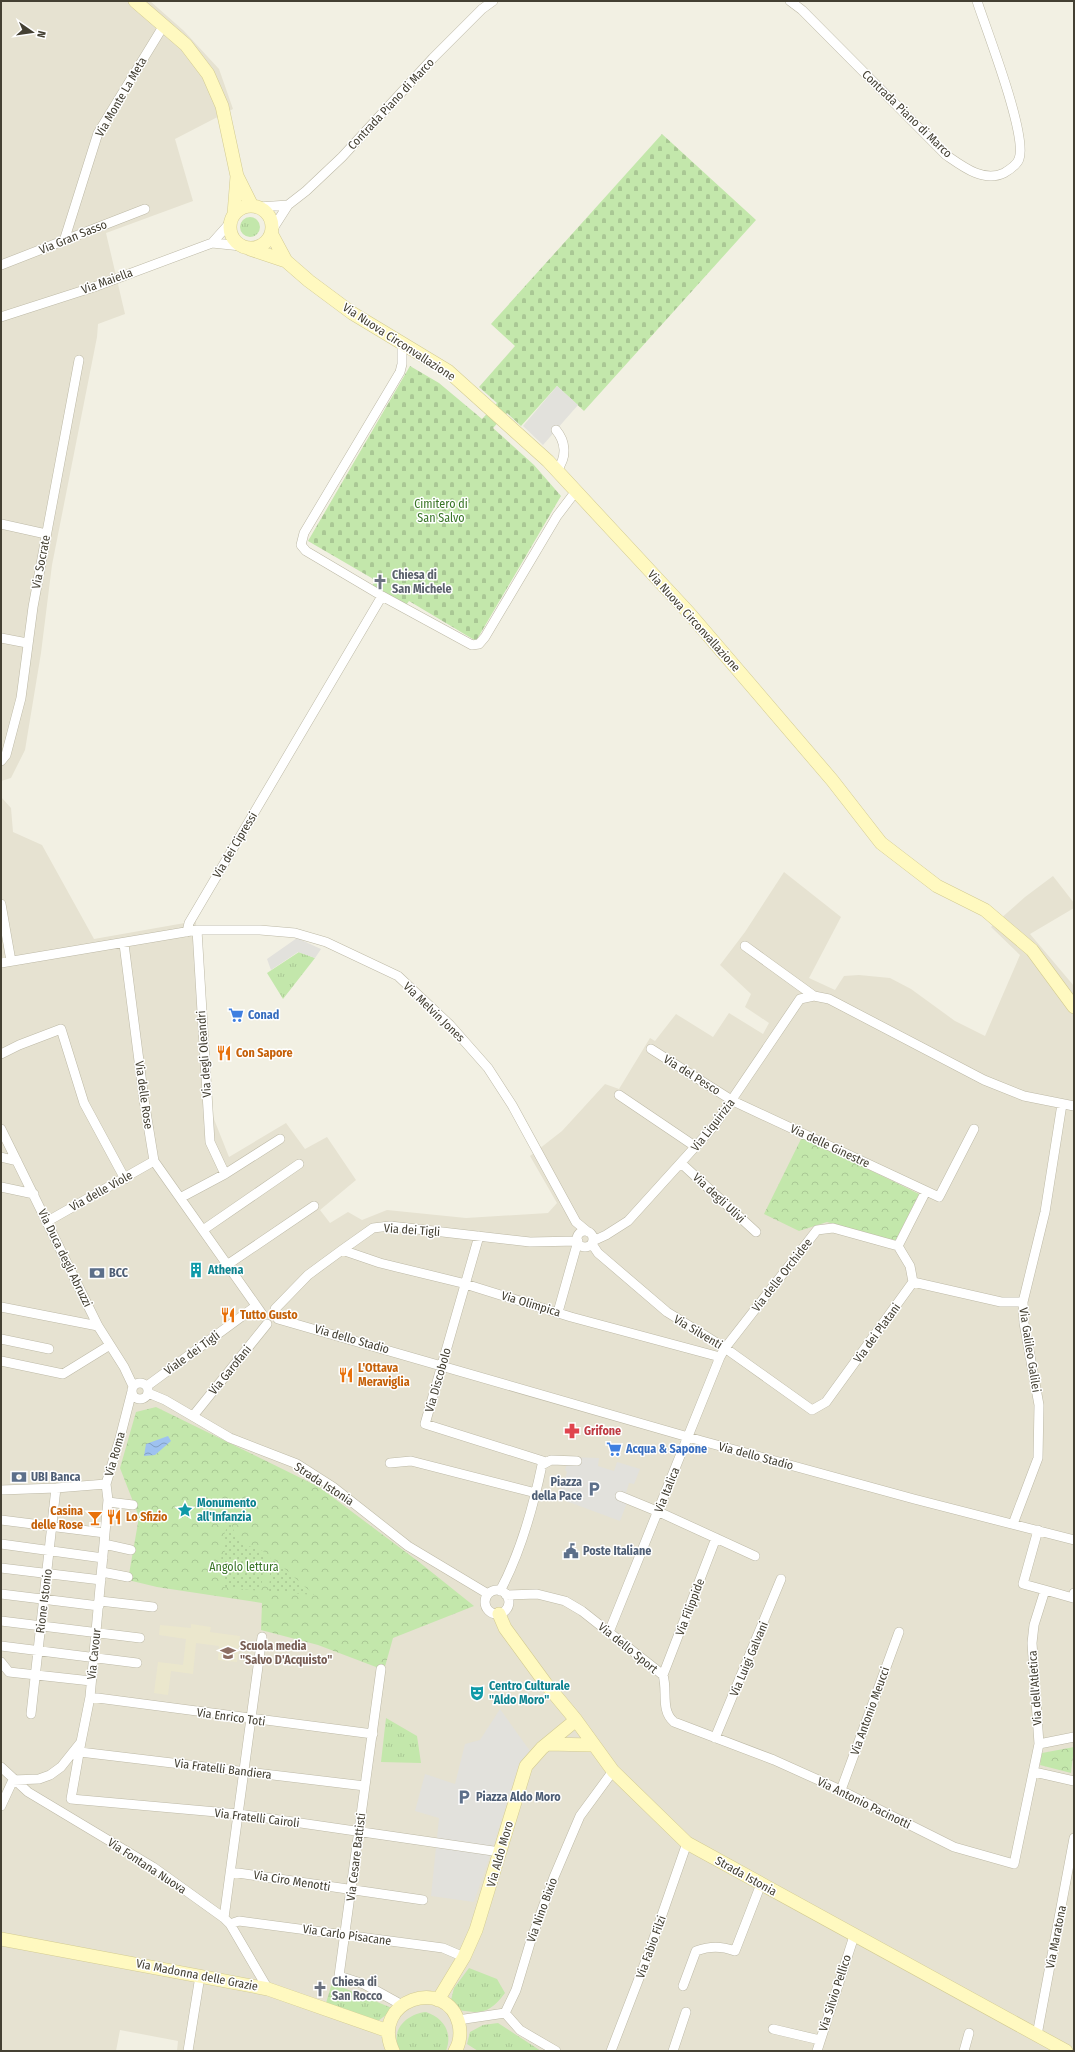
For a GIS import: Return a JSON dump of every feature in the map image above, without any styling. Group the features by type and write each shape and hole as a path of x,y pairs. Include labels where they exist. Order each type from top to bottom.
{"street":[{"path":"135,1 186,45 208,74 222,106 238,176 256,207 269,216 272,231"},
{"name":"Contrada Piano di Marco","path":"288,205 306,192 342,157 433,58 482,9 493,1"},
{"name":"Contrada Piano di Marco","path":"790,1 802,10 946,155 970,171 983,175 998,176 1010,170 1019,159 1019,131 977,1"},
{"name":"Via Monte La Meta","path":"64,241 98,133 164,25"},
{"path":"238,176 231,235 245,248 262,246 288,205"},
{"path":"232,219 239,209 288,205"},
{"name":"Via Gran Sasso","path":"1,266 145,209"},
{"name":"Via Maiella","path":"212,243 232,219"},
{"name":"Via Nuova Circonvallazione","path":"272,231 286,261"},
{"name":"Via Maiella","path":"1,317 94,287 212,243 245,248"},
{"name":"Via Nuova Circonvallazione","path":"245,248 286,261 309,281 352,313 402,345 448,371 557,470 689,613 832,780 881,843 937,886 985,910 1032,950 1074,1007"},
{"path":"402,345 402,364 400,372 304,533 301,541 303,548 306,551 382,596 472,645 479,644 485,637 558,516 576,491"},
{"name":"Via Socrate","path":"1,761 6,755 21,698 27,643 79,360"},
{"path":"556,430 562,437 564,456 563,462 557,470"},
{"path":"1,524 46,534"},
{"name":"Via dei Cipressi","path":"187,932 189,923 382,596"},
{"path":"1,638 27,643"},
{"path":"1,904 11,961"},
{"name":"Via Melvin Jones","path":"187,932 197,930 260,930 295,933 326,942 398,976 450,1025 488,1068 516,1111 576,1222 591,1239"},
{"name":"Via degli Oleandri","path":"197,930 210,1142 225,1174"},
{"path":"1,963 124,944 187,932"},
{"name":"Via delle Rose","path":"124,944 144,1100 154,1161 262,1314"},
{"path":"745,946 814,996 829,999 984,1080 1024,1096 1074,1106"},
{"name":"Via Liquirizia","path":"578,1238 581,1232 591,1239 606,1235 628,1221 696,1148 733,1101 770,1042 800,999 814,996"},
{"path":"1,1054 19,1045 61,1029 84,1103 125,1179"},
{"name":"Via del Pesco","path":"651,1048 733,1101"},
{"path":"619,1095 696,1148"},
{"name":"Via delle Ginestre","path":"733,1101 939,1197 974,1129"},
{"name":"Via Galileo Galilei","path":"1013,1524 1038,1458 1039,1405 1024,1323 1023,1302 1045,1212 1062,1104"},
{"name":"Via Duca degli Abruzzi","path":"1,1129 48,1221 98,1326 110,1345 132,1389"},
{"path":"180,1198 225,1174 280,1139"},
{"path":"1,1157 17,1161"},
{"name":"Via delle Viole","path":"48,1221 125,1179 154,1161"},
{"path":"203,1230 299,1164"},
{"name":"Via degli Ulivi","path":"682,1164 756,1232"},
{"path":"1,1187 34,1194"},
{"path":"926,1191 898,1246 910,1266 913,1282 1001,1302 1023,1302"},
{"path":"227,1266 314,1206"},
{"path":"576,1222 578,1238 582,1246 591,1239"},
{"name":"Via dei Tigli","path":"275,1309 308,1275 373,1228 380,1227 530,1242 578,1238"},
{"name":"Via delle Orchidee","path":"725,1348 817,1230 833,1228 898,1246"},
{"name":"Via Discobolo","path":"479,1236 425,1424 546,1462"},
{"path":"558,1312 578,1238"},
{"name":"Via Silventi","path":"591,1239 598,1253 667,1312 725,1348 812,1410"},
{"name":"Via Olimpica","path":"342,1250 380,1263 465,1284 558,1312 720,1357"},
{"name":"Via dei Platani","path":"812,1410 826,1402 913,1282"},
{"name":"Viale dei Tigli","path":"147,1389 256,1306"},
{"path":"1,1307 98,1326"},
{"path":"267,1308 275,1309 278,1314 278,1319 275,1323 267,1324 263,1320 262,1314 267,1308"},
{"name":"Via dello Stadio","path":"278,1319 689,1437 1074,1540"},
{"name":"Via Garofani","path":"193,1416 267,1324"},
{"path":"1,1339 49,1349"},
{"path":"1,1361 63,1374 110,1345"},
{"name":"Via Italica","path":"609,1632 659,1512 720,1357 725,1348"},
{"path":"140,1382 147,1389 143,1399 138,1399 133,1396 132,1389 140,1382"},
{"name":"Via Roma","path":"1,1490 106,1484 120,1438 132,1389"},
{"name":"Strada Istonia","path":"147,1389 230,1438 297,1464 333,1487 408,1546 488,1594"},
{"path":"390,1463 411,1461 536,1493"},
{"path":"503,1593 536,1493 542,1465 546,1462 577,1461"},
{"name":"Via Cavour","path":"13,1780 39,1780 50,1775 61,1767 81,1742 90,1697 102,1576 108,1502 106,1484"},
{"name":"Rione Istonio","path":"32,1714 56,1488"},
{"path":"620,1496 659,1512 755,1556"},
{"path":"108,1502 133,1505"},
{"path":"1,1520 105,1533"},
{"path":"1038,1530 1023,1584 1073,1598 1074,1594"},
{"name":"Via Filippide","path":"663,1675 716,1538"},
{"path":"1,1544 103,1558"},
{"path":"104,1544 132,1550"},
{"path":"1,1568 47,1574 128,1577"},
{"name":"Via Luigi Galvani","path":"715,1738 781,1579"},
{"path":"495,1590 503,1593 509,1602 507,1608 499,1614 492,1613 486,1608 485,1601 488,1594 495,1590"},
{"name":"Via dell'Atletica","path":"1014,1864 1034,1772 1038,1744 1032,1643 1034,1625 1045,1590"},
{"name":"Via dello Sport","path":"503,1593 537,1594 565,1601 582,1611 663,1675 668,1717 674,1722 715,1738"},
{"path":"1,1594 44,1599 153,1607"},
{"name":"Strada Istonia","path":"499,1614 505,1628 546,1684 576,1720 613,1771 688,1843 854,1936 1066,2051"},
{"path":"1,1621 140,1638"},
{"name":"Via Antonio Meucci","path":"841,1790 899,1632"},
{"path":"227,1921 231,1872 262,1637"},
{"path":"1,1646 137,1663"},
{"path":"1,1662 9,1672 91,1681"},
{"name":"Via Cesare Battisti","path":"381,1669 346,1934 339,1976 364,1984 402,2005"},
{"name":"Via Enrico Toti","path":"90,1697 252,1720 373,1734"},
{"name":"Via Aldo Moro","path":"438,2000 464,1957 476,1930 526,1766 547,1744 576,1720"},
{"path":"1038,1744 1074,1737"},
{"name":"Via Antonio Pacinotti","path":"715,1738 774,1760 841,1790 954,1847 1014,1864"},
{"name":"Via Fratelli Cairoli","path":"81,1742 71,1800 239,1814 500,1852"},
{"path":"547,1744 593,1745"},
{"name":"Via Fratelli Bandiera","path":"80,1752 365,1786"},
{"name":"Via Fontana Nuova","path":"1,1767 13,1780 28,1792 153,1868 227,1921 268,1988"},
{"name":"Via Nino Bixio","path":"505,2013 516,1990 531,1940 554,1877 580,1816 613,1771"},
{"path":"1034,1772 1074,1781"},
{"path":"1,1806 13,1780"},
{"name":"Via Maratona","path":"1037,2035 1074,1838"},
{"name":"Via Fabio Filzi","path":"611,2051 648,1955 688,1843"},
{"name":"Via Ciro Menotti","path":"231,1872 423,1900"},
{"path":"683,1986 696,1951 721,1946 736,1950 761,1884"},
{"name":"Via Carlo Pisacane","path":"227,1921 346,1934 443,1948 464,1957"},
{"name":"Via Silvio Pellico","path":"817,2051 854,1936"},
{"name":"Via Madonna delle Grazie","path":"1,1939 268,1988 388,2031"},
{"path":"188,2051 200,1976"},
{"path":"393,2051 389,2043 388,2031 390,2021 395,2012 402,2005 419,1998 438,2000 453,2012 458,2020 460,2035 459,2050"},
{"path":"673,2051 686,2012"},
{"path":"458,2020 505,2013 520,2030 556,2051"},
{"path":"773,2029 820,2040"},
{"path":"964,2051 969,2033"}],"shaded area":[{"path":"1,1 150,1 184,31 219,69 233,109 175,139 193,201 106,233 125,314 98,324 97,337 52,565 41,653 25,750 11,778 1,781"},
{"path":"557,386 578,405 543,445 523,426"},
{"path":"1,797 11,808 13,832 42,845 94,939 196,921 202,1089 229,1157 286,1123 305,1149 327,1137 356,1180 320,1210 330,1223 348,1212 362,1220 387,1210 466,1218 548,1213 557,1203 530,1156 562,1131 605,1084 619,1089 650,1038 655,1041 676,1014 713,1037 729,1013 763,1034 769,1023 745,1007 751,994 720,965 745,932 784,872 841,917 809,978 835,990 844,976 859,975 890,978 911,989 955,1021 985,1036 1020,955 991,927 1025,897 1053,876 1074,903 1074,908 1030,934 1074,986 1074,2051 177,2051 178,2041 120,2030 116,2051 1,2051"},
{"path":"297,938 321,949 315,958 298,952 271,970 267,959"},
{"name":"Piazza della Pace","path":"569,1457 599,1458 598,1466 614,1471 617,1462 640,1469 634,1484 629,1483 626,1493 630,1495 620,1521 558,1498 567,1472 565,1470"},
{"name":"Scuola media \"Salvo D'Acquisto\"","path":"191,1624 211,1627 210,1632 240,1636 237,1662 218,1660 219,1646 196,1643 193,1674 171,1671 168,1695 154,1693 158,1662 183,1665 186,1639 159,1635 160,1625 191,1628"},
{"name":"Piazza Aldo Moro","path":"500,1709 530,1751 519,1764 474,1902 431,1896 439,1818 415,1811 425,1774 455,1784 465,1744 480,1740"}],"green space":[{"name":"Cimitero di San Salvo","path":"662,134 756,220 584,411 557,386 521,426 507,413 493,428 534,465 561,496 476,641 409,601 404,608 371,588 375,580 308,541 410,366 439,383 482,419 497,403 479,387 515,346 491,324"},
{"path":"246,217 254,217 260,223 260,231 254,237 246,237 240,231 240,223"},
{"path":"299,952 315,958 283,999 267,973"},
{"path":"802,1137 919,1194 895,1242 827,1222 799,1231 764,1214"},
{"path":"156,1407 319,1487 419,1562 474,1606 393,1638 384,1670 318,1645 261,1630 262,1603 157,1587 128,1580 139,1517 120,1468 136,1412"},
{"name":"Angolo lettura","path":"229,1519 235,1533 242,1542 265,1552 261,1591 224,1587 225,1581 221,1568 224,1563 221,1558 225,1552 223,1547 226,1543 223,1538 227,1527 225,1523"},
{"path":"271,1557 276,1561 314,1595 269,1591"},
{"path":"386,1718 417,1736 421,1763 381,1762"},
{"path":"1074,1747 1071,1773 1040,1765 1042,1753"},
{"path":"469,1968 497,1979 505,1993 495,2005 479,2012 458,2010 451,2000 454,1988"},
{"path":"332,1983 394,2009 378,2021 326,2003"},
{"path":"426,2012 438,2018 445,2027 448,2038 446,2051 400,2051 397,2044 397,2037 398,2030 401,2025 412,2016"},
{"path":"498,2023 541,2051 478,2051 467,2044 470,2032 483,2025"}],"water":[{"path":"168,1436 171,1441 155,1455 144,1456 146,1444"}],"place":[{"name":"Chiesa di San Michele","path":"380,582"},
{"name":"Conad","path":"236,1015"},
{"name":"Con Sapore","path":"224,1053"},
{"name":"Athena","path":"196,1270"},
{"name":"BCC","path":"97,1273"},
{"name":"Tutto Gusto","path":"228,1315"},
{"name":"L'Ottava Meraviglia","path":"346,1375"},
{"name":"Grifone","path":"572,1431"},
{"name":"Acqua & Sapone","path":"614,1449"},
{"name":"UBI Banca","path":"19,1477"},
{"name":"Piazza della Pace","path":"594,1489"},
{"name":"Monumento all'Infanzia","path":"185,1510"},
{"name":"Lo Sfizio","path":"114,1517"},
{"name":"Casina delle Rose","path":"95,1518"},
{"name":"Poste Italiane","path":"571,1551"},
{"name":"Scuola media \"Salvo D'Acquisto\"","path":"228,1653"},
{"name":"Centro Culturale \"Aldo Moro\"","path":"477,1693"},
{"name":"Piazza Aldo Moro","path":"464,1797"},
{"name":"Chiesa di San Rocco","path":"320,1989"}]}
